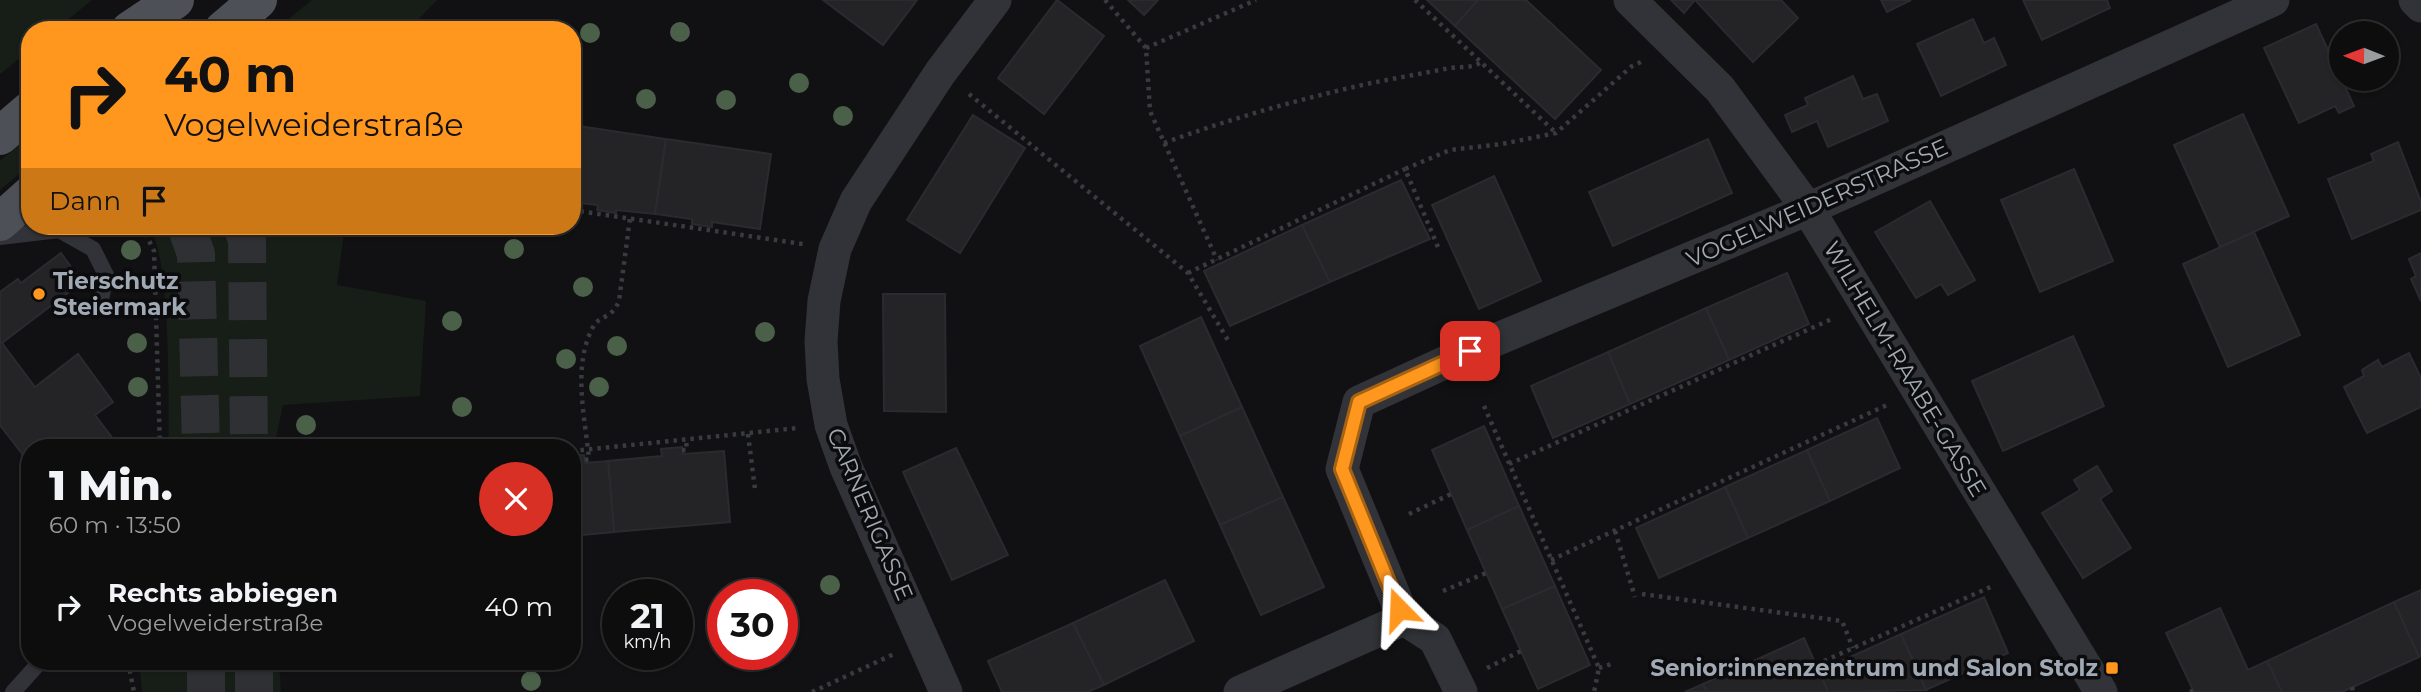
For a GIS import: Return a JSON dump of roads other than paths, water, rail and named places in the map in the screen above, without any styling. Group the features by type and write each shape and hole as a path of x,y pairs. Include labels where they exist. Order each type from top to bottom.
{"main road":[{"path":"234,21 258,0"},
{"path":"148,21 166,12"},
{"path":"0,136 21,118"},
{"path":"0,222 21,203"},
{"path":"0,229 21,217"}],"street":[{"name":"CARNERIGASSE","path":"946,692 846,467 831,425 823,379 821,341 824,301 835,249 856,201 940,73 995,0"},
{"name":"WILHELM-RAABE-GASSE","path":"1630,0 1720,89 1808,209 2101,692"},
{"name":"VOGELWEIDERSTRASSE","path":"1404,619 1342,469 1359,402 1470,351 1808,209 2273,0"},
{"path":"2416,0 2421,6"},
{"path":"1240,692 1404,619 1435,639 1471,681"}],"lane":[{"path":"0,237 21,235"},
{"path":"68,235 93,249 106,275 100,305"},
{"path":"13,692 33,670"}],"tunnel":[{"path":"189,235 196,254 201,439"},
{"path":"245,235 249,439"},
{"path":"206,670 206,692"},
{"path":"254,670 254,692"}],"place":[{"name":"Tierschutz Steiermark","path":"39,294"},
{"name":"Senior:innenzentrum und Salon Stolz","path":"2112,668"}]}
